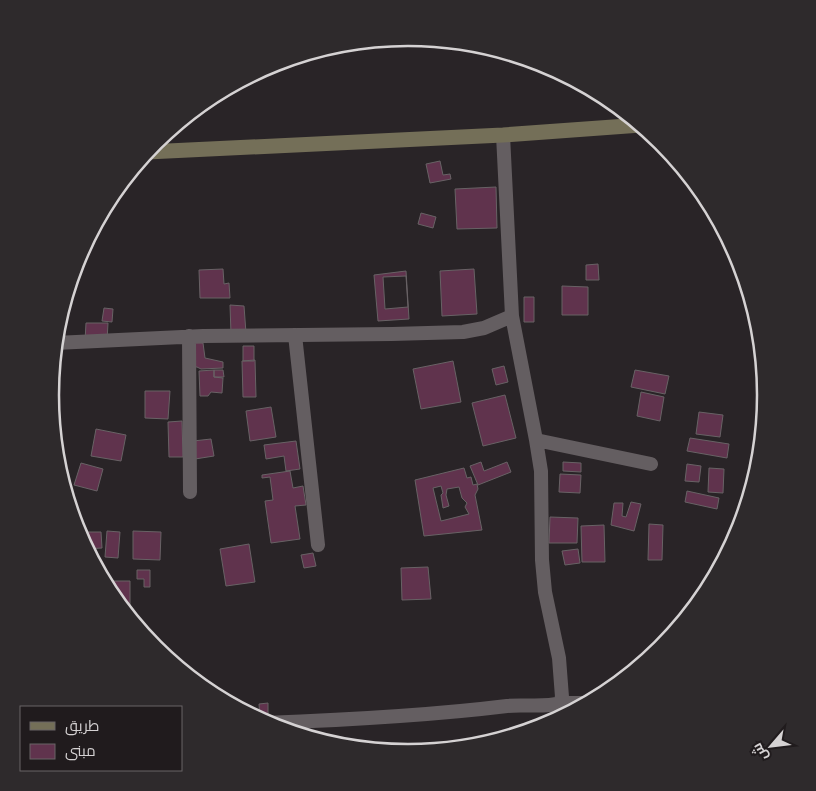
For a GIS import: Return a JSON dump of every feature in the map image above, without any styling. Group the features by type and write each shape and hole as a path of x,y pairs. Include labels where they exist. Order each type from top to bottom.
{"street":[{"path":"159,151 503,135 630,126"},
{"path":"503,135 512,316 541,471 542,560 545,592 559,658 562,697 560,703"},
{"path":"63,344 189,336 463,332 484,328 512,316"},
{"path":"295,335 318,545"},
{"path":"189,336 190,492"},
{"path":"536,440 651,464"},
{"path":"285,722 401,716 509,705 553,705 574,703"}],"building":[{"path":"440,161 443,175 450,174 451,179 430,183 426,164"},
{"path":"496,187 497,228 457,229 455,189"},
{"path":"421,213 436,217 433,228 418,224"},
{"path":"598,264 599,280 586,280 586,265"},
{"path":"223,269 224,284 229,283 230,298 200,298 199,270"},
{"path":"474,269 477,314 442,316 440,271"},
{"path":"406,271 409,319 378,321 374,275","holes":["406,276 408,307 385,309 383,277"]},
{"path":"562,286 588,287 588,315 562,315"},
{"path":"524,297 534,297 534,322 524,322"},
{"path":"230,305 244,306 246,333 231,334"},
{"path":"104,308 113,309 112,322 102,321"},
{"path":"86,323 108,323 107,341 85,341"},
{"path":"192,343 203,343 205,358 223,362 223,368 201,369 191,367"},
{"path":"243,346 254,346 254,361 243,361"},
{"path":"255,360 256,397 243,397 242,361"},
{"path":"453,361 461,402 421,409 413,369"},
{"path":"504,366 508,382 496,385 492,369"},
{"path":"214,370 223,370 224,377 214,377"},
{"path":"214,370 214,377 223,378 222,393 211,392 208,396 200,396 199,371"},
{"path":"635,370 669,376 665,394 631,387"},
{"path":"145,391 170,391 168,419 145,418"},
{"path":"641,392 664,397 660,421 637,416"},
{"path":"505,395 516,438 483,446 472,403"},
{"path":"271,407 276,437 250,441 246,411"},
{"path":"699,412 723,415 720,437 696,434"},
{"path":"182,421 183,457 169,457 168,422"},
{"path":"96,429 126,435 121,461 91,456"},
{"path":"690,438 729,444 727,458 687,451"},
{"path":"211,439 214,456 195,459 193,441"},
{"path":"296,441 300,469 286,471 284,456 266,459 264,445"},
{"path":"481,462 484,471 507,462 511,472 478,485 470,466"},
{"path":"563,462 581,463 581,472 563,471"},
{"path":"81,463 103,469 97,491 74,485"},
{"path":"687,464 701,466 699,482 685,481"},
{"path":"464,468 467,478 471,477 473,485 477,484 478,489 475,495 482,530 424,536 415,480","holes":["441,486 443,493 441,495 443,508 449,506 446,495 447,489 459,487 462,498 467,503 465,507 469,514 441,521 433,488"]},
{"path":"709,468 724,469 723,493 708,492"},
{"path":"290,471 293,488 303,486 306,505 295,506 300,539 271,543 265,501 273,500 270,477 262,478 262,475"},
{"path":"560,474 581,475 580,493 559,492"},
{"path":"687,491 719,498 717,509 685,502"},
{"path":"631,502 641,504 634,531 611,525 614,503 623,503 622,516 626,517"},
{"path":"550,517 578,518 577,543 549,543"},
{"path":"649,524 663,525 662,560 648,560"},
{"path":"604,525 605,562 582,562 581,526"},
{"path":"107,531 120,532 118,558 105,557"},
{"path":"133,531 161,532 160,560 133,559"},
{"path":"86,532 101,532 102,548 94,548"},
{"path":"249,544 255,582 226,586 220,549"},
{"path":"578,549 580,563 565,565 562,551"},
{"path":"313,553 316,566 304,568 301,555"},
{"path":"428,567 431,599 402,600 401,568"},
{"path":"137,570 150,570 150,587 144,587 144,579 137,579"},
{"path":"113,581 130,581 130,606 118,590"},
{"path":"268,703 268,715 259,711 259,704"}]}
